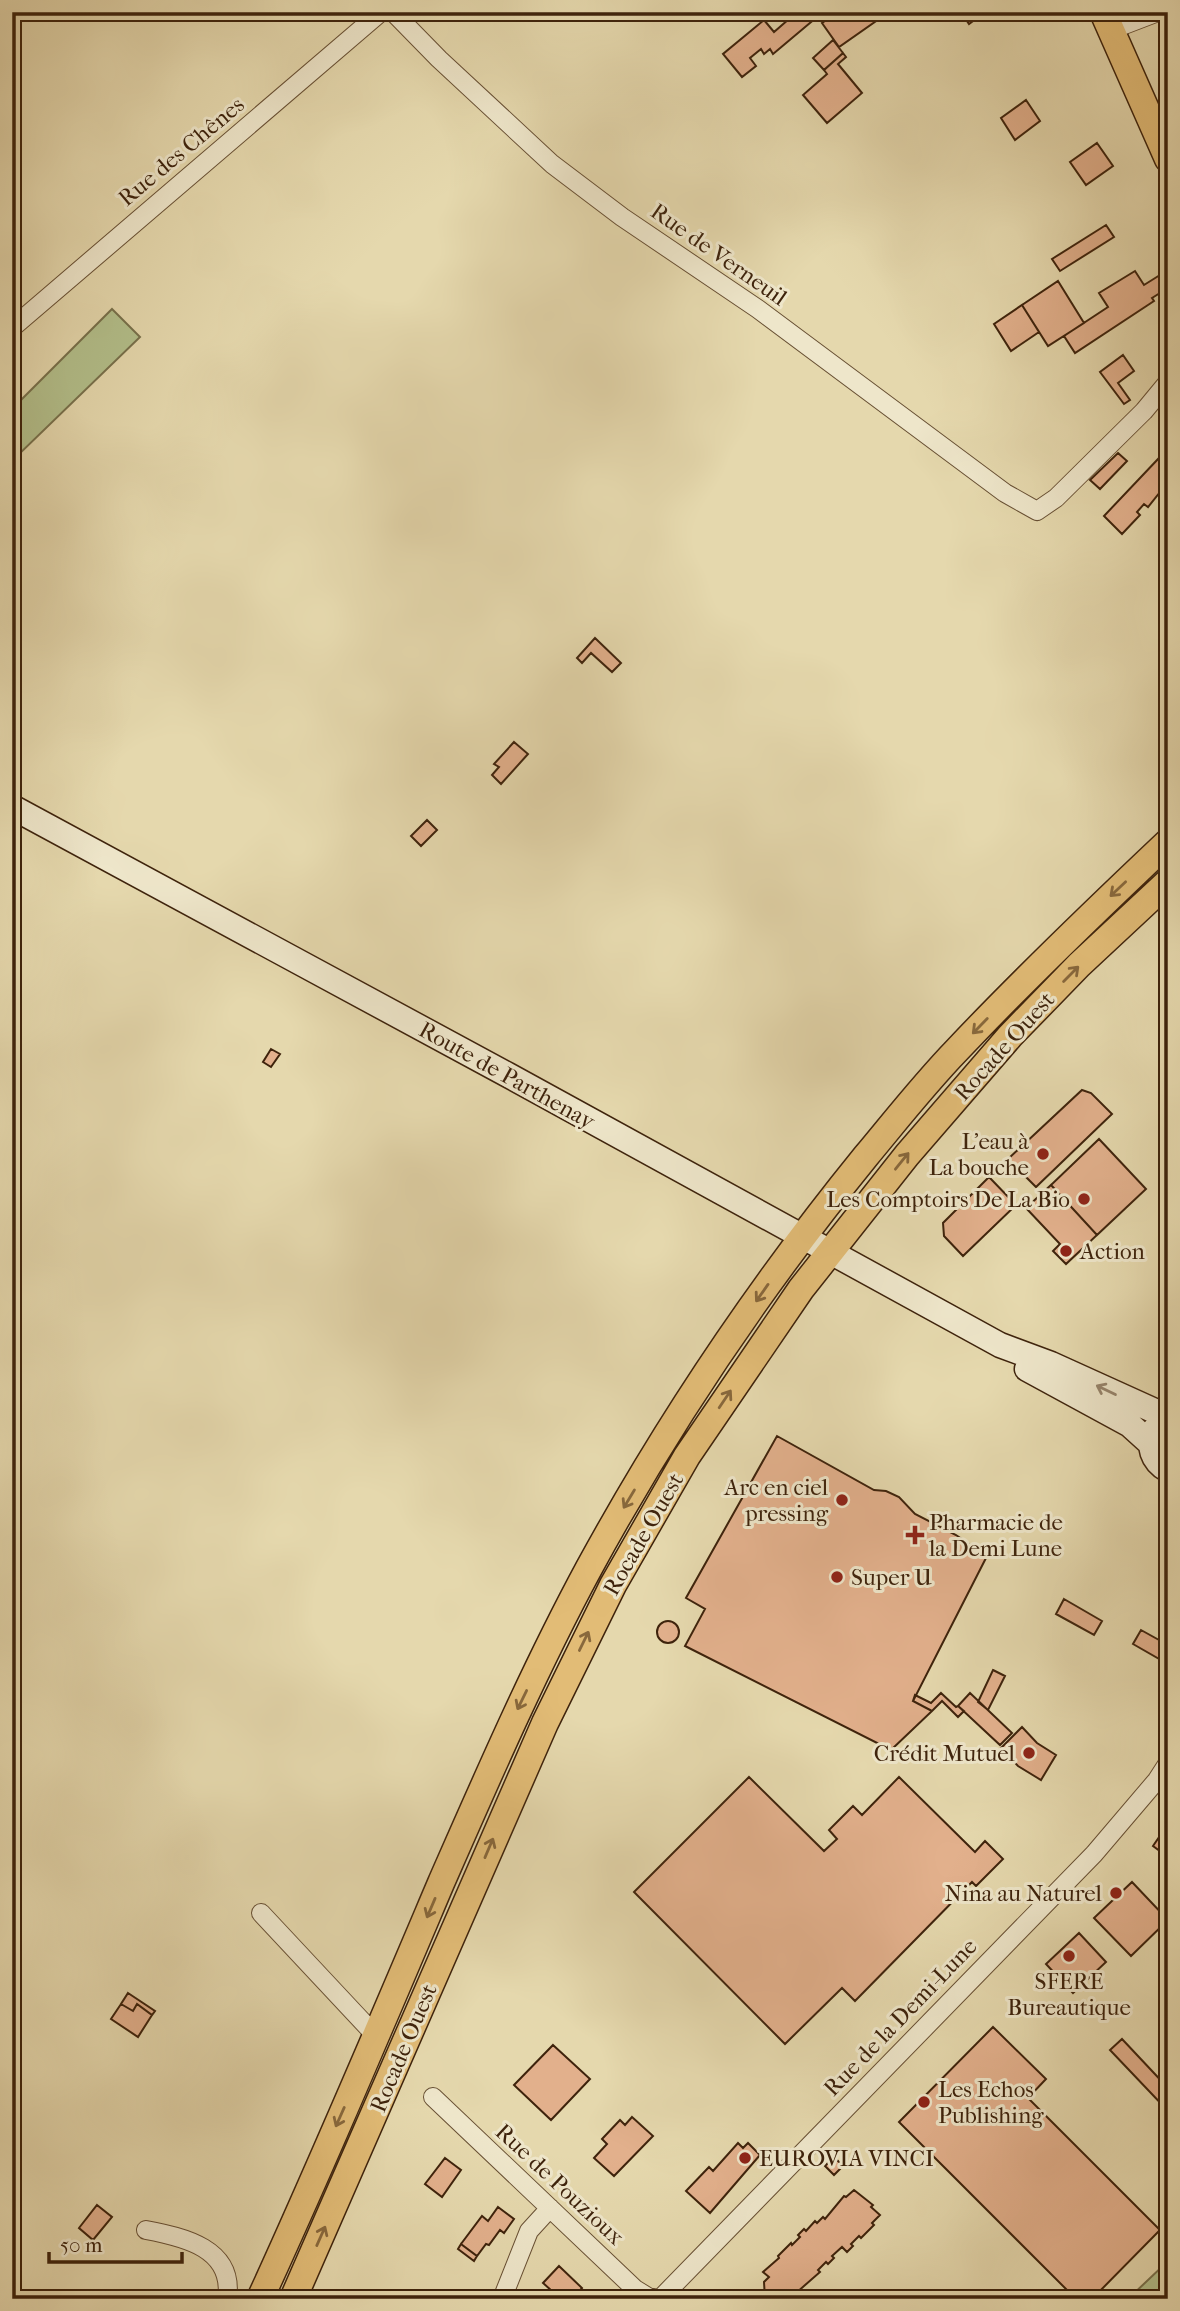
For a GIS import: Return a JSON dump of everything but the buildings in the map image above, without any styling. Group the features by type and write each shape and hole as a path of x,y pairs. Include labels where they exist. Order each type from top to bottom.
{"main road":[{"path":"1107,21 1168,159"},
{"name":"Route de Parthenay","path":"12,807 1000,1345 1051,1364 1168,1418"},
{"name":"Rocade Ouest","path":"260,2299 512,1720 582,1582 693,1395 802,1238 893,1123 954,1052 1058,946 1168,842"},
{"name":"Rocade Ouest","path":"293,2299 520,1777 595,1619 687,1457 757,1350 828,1252 907,1154 1010,1036 1079,965 1168,882"},
{"name":"Route de Parthenay","path":"1000,1345 1027,1370 1130,1425 1151,1444 1157,1461 1168,1470"},
{"path":"1151,1444 1157,1428 1168,1418"}],"street":[{"name":"Rue des Chênes","path":"12,328 381,12"},
{"name":"Rue de Verneuil","path":"393,12 439,59 552,164 622,217 758,309 995,486 1037,511 1056,498 1144,411 1168,382"},
{"path":"1107,21 1158,12"},
{"name":"Rue de la Demi-Lune","path":"659,2299 1094,1854 1168,1763"},
{"path":"261,1913 376,2036"},
{"name":"Rue de Pouzioux","path":"433,2097 635,2290 659,2299"},
{"path":"502,2299 529,2231 550,2208"},
{"path":"146,2230 195,2242 213,2256 222,2266 227,2299"}],"green space":[{"path":"112,309 140,337 12,461 12,409"},
{"path":"1168,2261 1168,2299 1128,2299"}],"place":[{"name":"L'eau à La bouche","path":"1043,1154"},
{"name":"Les Comptoirs De La Bio","path":"1084,1199"},
{"name":"Action","path":"1066,1251"},
{"name":"Arc en ciel pressing","path":"842,1500"},
{"name":"Pharmacie de la Demi Lune","path":"915,1535"},
{"name":"Super U","path":"837,1577"},
{"name":"Crédit Mutuel","path":"1029,1753"},
{"name":"Nina au Naturel","path":"1116,1893"},
{"name":"SFERE Bureautique","path":"1069,1956"},
{"name":"Les Echos Publishing","path":"924,2102"},
{"name":"EUROVIA VINCI","path":"745,2158"}]}
